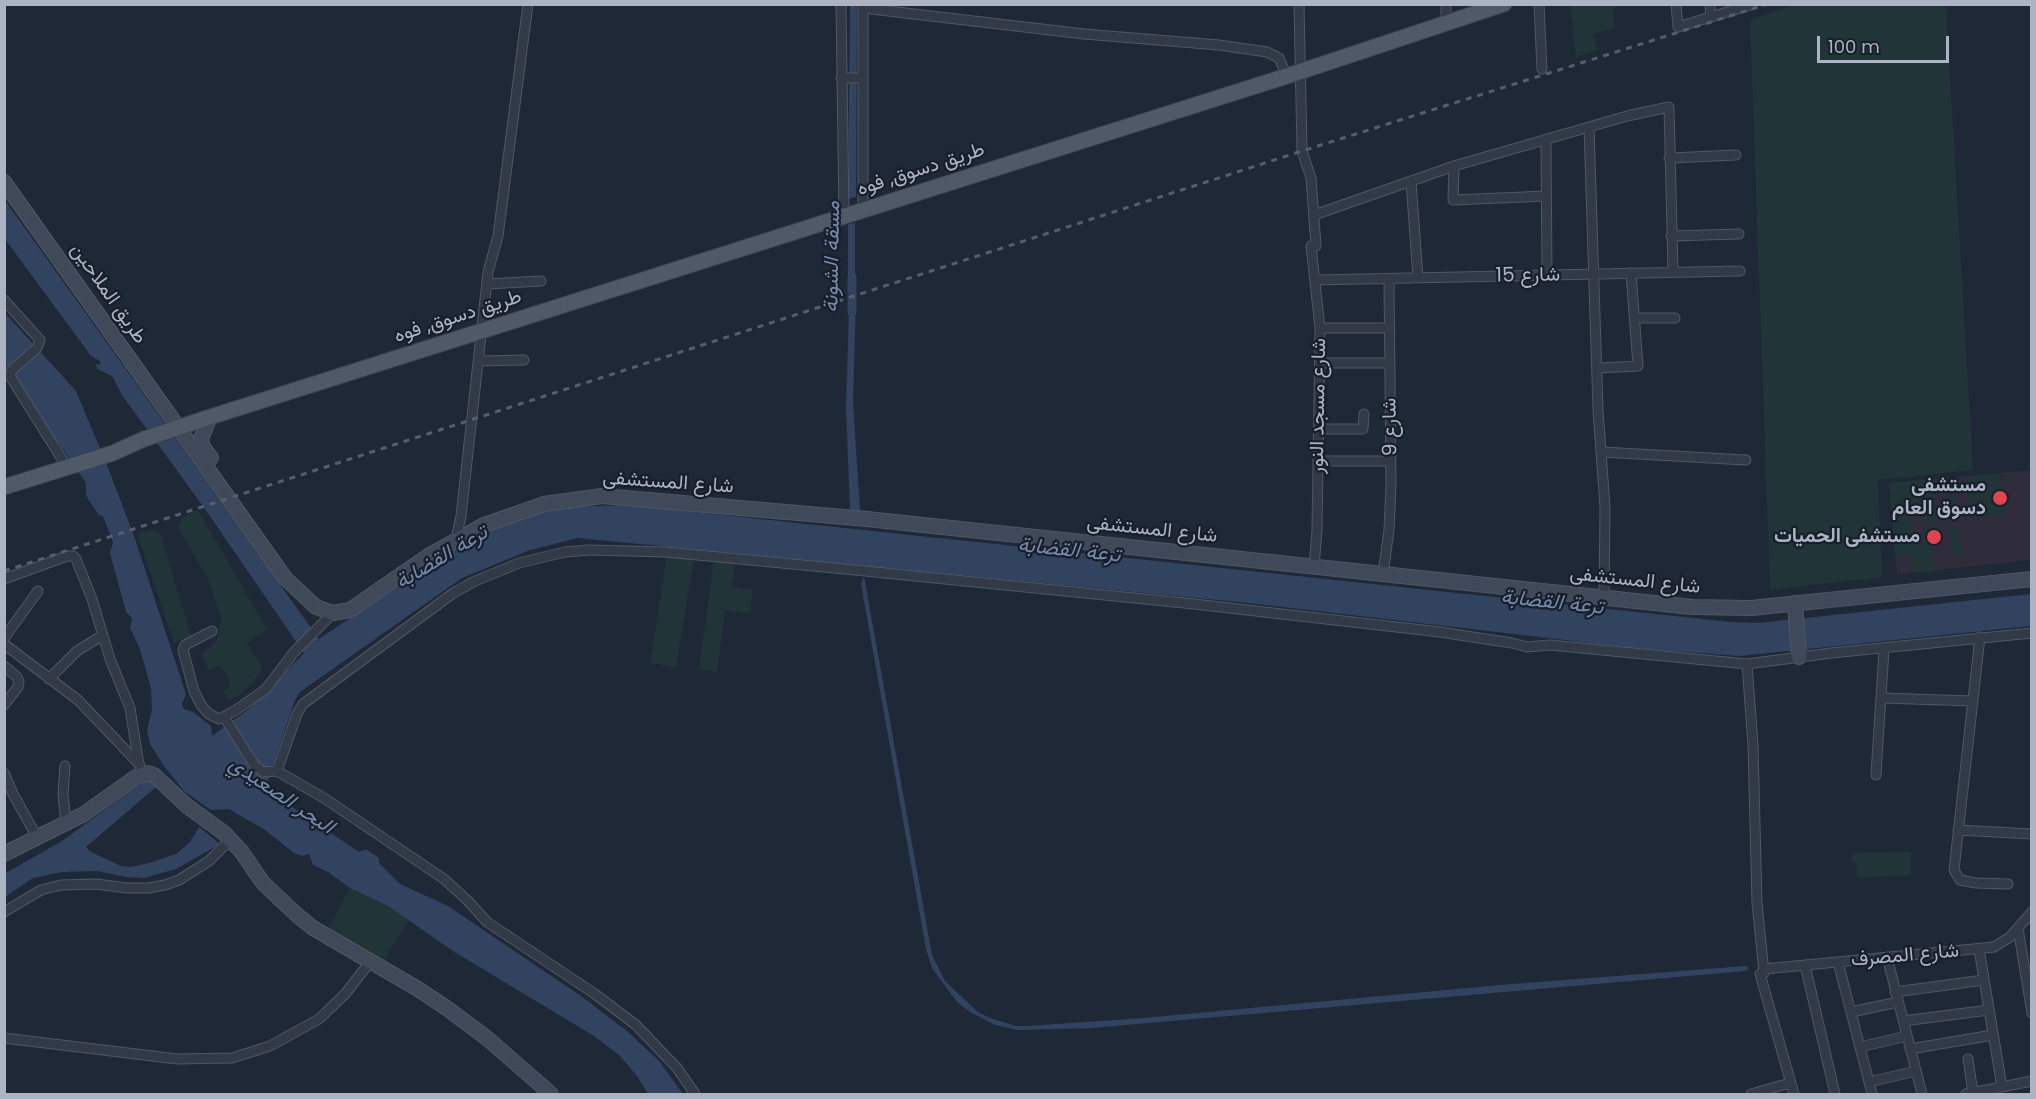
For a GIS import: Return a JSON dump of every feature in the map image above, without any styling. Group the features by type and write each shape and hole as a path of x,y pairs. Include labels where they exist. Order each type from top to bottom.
{"main road":[{"name":"طريق دسوق, فوه","path":"70,466 113,453 210,417 1294,74 1504,4"},
{"name":"طريق الملاحين","path":"4,182 179,428"},
{"path":"208,461 201,439 210,417"},
{"path":"179,428 208,461 293,574 303,593 316,607 333,613"},
{"path":"4,487 70,466"},
{"name":"شارع المستشفى","path":"333,613 350,610 456,539 514,513 544,504 585,497 619,496 867,519 1712,608 1795,608 2031,579"},
{"path":"1795,608 1798,655"},
{"path":"4,854 66,824 104,801 136,777 153,776 187,807 227,836 263,883 313,928 418,989 470,1025 551,1095"}],"street":[{"path":"456,539 461,516 488,272 498,236 528,4"},
{"path":"841,4 844,216"},
{"name":"شارع مسجد النور","path":"1299,4 1294,74 1302,151 1311,178 1315,280 1320,328 1317,530 1314,567"},
{"path":"1446,4 1446,24"},
{"path":"1539,4 1542,69"},
{"path":"1676,4 1678,27 1750,5"},
{"path":"1710,4 1711,17"},
{"path":"863,210 863,6 1084,34 1219,45 1267,52 1279,58 1294,74"},
{"path":"841,78 863,78"},
{"path":"1314,215 1454,166 1589,127 1669,107 1673,272"},
{"path":"1589,127 1597,368 1605,507 1604,598"},
{"path":"1546,140 1547,275"},
{"path":"1669,158 1736,155"},
{"path":"1454,166 1453,200 1546,196"},
{"path":"1411,181 1418,278"},
{"path":"1671,236 1739,234"},
{"name":"شارع 15","path":"1315,280 1740,271"},
{"path":"1597,368 1638,366 1631,273"},
{"name":"شارع 9","path":"1383,574 1391,507 1389,279"},
{"path":"487,284 540,281"},
{"path":"4,300 38,336 40,343 12,370 12,379 70,466"},
{"path":"1635,318 1675,318"},
{"path":"1320,328 1390,328"},
{"path":"478,361 524,360"},
{"path":"1320,363 1390,363"},
{"path":"1319,429 1363,429 1364,414"},
{"path":"1602,452 1746,460"},
{"path":"1318,460 1391,461"},
{"path":"277,771 297,714 303,704 452,594 473,582 519,563 565,552 589,550 666,552 844,569 1194,604 1440,632 1527,647 1550,645 1747,664 1798,655 1884,649 2031,633"},
{"path":"4,579 73,556 76,559 153,776"},
{"path":"4,638 38,591"},
{"path":"212,631 185,645 183,653 194,691 201,705 214,717 224,717 266,689 302,644 333,613"},
{"path":"49,679 77,651 103,635"},
{"path":"1980,638 1954,870 1958,878 1976,883 2008,884"},
{"path":"4,644 78,700 153,776"},
{"path":"1876,775 1884,649"},
{"path":"1747,664 1753,745 1758,924 1763,972 1794,1095"},
{"path":"4,666 20,682 5,701"},
{"path":"1881,698 1973,701"},
{"path":"224,717 255,766 263,772 277,771 324,798 444,879 487,922 621,1012 664,1053 688,1083 694,1095"},
{"path":"65,766 63,794 66,824"},
{"path":"4,773 37,837"},
{"path":"1958,830 2031,834"},
{"path":"4,912 41,890 61,885 96,884 148,888 165,885 179,880 202,866 227,836"},
{"name":"شارع المصرف","path":"1763,972 1805,965 1979,949 2000,945 2031,912"},
{"path":"2018,928 2028,968 2031,1013"},
{"path":"1979,949 2002,1087"},
{"path":"1887,957 1922,1095"},
{"path":"4,1038 177,1059 232,1058 270,1046 319,1019 353,986 370,962"},
{"path":"1838,962 1872,1095"},
{"path":"1805,965 1835,1095"},
{"path":"1895,992 1984,980"},
{"path":"1851,1012 1898,1002"},
{"path":"1903,1022 1989,1010"},
{"path":"1910,1049 1994,1035"},
{"path":"1860,1047 1907,1036"},
{"path":"1968,1059 1970,1094 2031,1081"},
{"path":"1869,1082 1916,1071"},
{"path":"1751,1095 1790,1083"}],"shaded area":[{"path":"2031,470 2031,560 1897,574 1889,483"}],"green space":[{"path":"1798,4 1946,5 1973,470 1878,480 1882,577 1770,590 1750,20"},
{"path":"1570,5 1622,5 1613,8 1615,28 1593,34 1597,50 1576,57"},
{"path":"2000,473 2004,515 1971,518 1967,477"},
{"path":"1933,479 1938,523 1923,524 1922,512 1910,513 1913,544 1924,543 1923,529 1938,528 1939,544 1930,545 1933,571 1912,573 1910,555 1895,556 1889,483"},
{"path":"1953,480 1957,519 1949,520 1945,481"},
{"path":"198,510 267,629 247,644 262,666 258,675 238,696 228,699 223,692 230,685 230,681 220,665 208,671 202,653 217,639 221,617 209,581 178,528 182,517"},
{"path":"1959,527 1962,556 1953,557 1950,528"},
{"path":"153,530 160,533 191,636 174,643 137,534"},
{"path":"667,555 694,559 676,667 650,663"},
{"path":"714,560 735,563 732,587 753,590 750,613 725,610 717,672 699,669"},
{"path":"1911,852 1911,875 1857,878 1856,863 1852,861 1855,853"},
{"path":"350,888 409,919 383,963 328,929"}],"water":[{"path":"857,4 856,197 848,199 850,5"},
{"name":"ترعة القضابة","path":"4,199 319,639 457,547 498,527 534,514 570,507 628,505 1731,622 1758,623 2031,594 2031,626 1739,656 1634,648 1248,603 578,538 530,550 462,578 300,692 295,700 263,789 359,852 366,849 379,858 379,863 400,884 448,906 581,996 628,1032 659,1061 683,1094 648,1094 637,1076 619,1055 594,1036 453,951 388,906 350,888 328,872 313,865 309,854 302,856 294,853 265,830 229,809 211,810 184,791 164,766 150,744 147,731 152,709 151,689 140,649 130,628 132,618 126,612 110,553 113,542 103,516 99,515 88,499 86,483 59,443 38,418 17,379 5,365 5,313 76,391 134,536 186,694 182,704 184,709 193,712 211,726 212,736 250,708 304,653 205,509 122,395 112,376 97,369 96,364 100,365 100,361 91,356 5,239"},
{"path":"855,223 855,287 848,290 848,224"},
{"path":"856,301 853,401 860,511 850,511 846,408 849,302"},
{"path":"864,576 932,955 945,981 978,1012 990,1018 1016,1026 1027,1026 1143,1018 1500,985 1745,966 1749,968 1746,971 1091,1028 1017,1030 995,1025 970,1012 957,1002 932,968 926,949 861,584"},
{"path":"147,779 156,787 86,847 91,852 121,866 131,867 149,863 176,854 190,842 199,827 220,844 176,869 144,878 97,871 62,872 33,878 5,897 4,874 62,841"}],"waterway":[{"name":"مسقة الشونة","path":"852,277 852,312"}],"railway":[{"path":"4,571 1302,151 1768,4"}],"place":[{"name":"مستشفى دسوق العام","path":"2000,498"},
{"name":"مستشفى الحميات","path":"1934,537"}],"water label":[{"name":"البحر الصعيدي","path":"281,796"}]}
